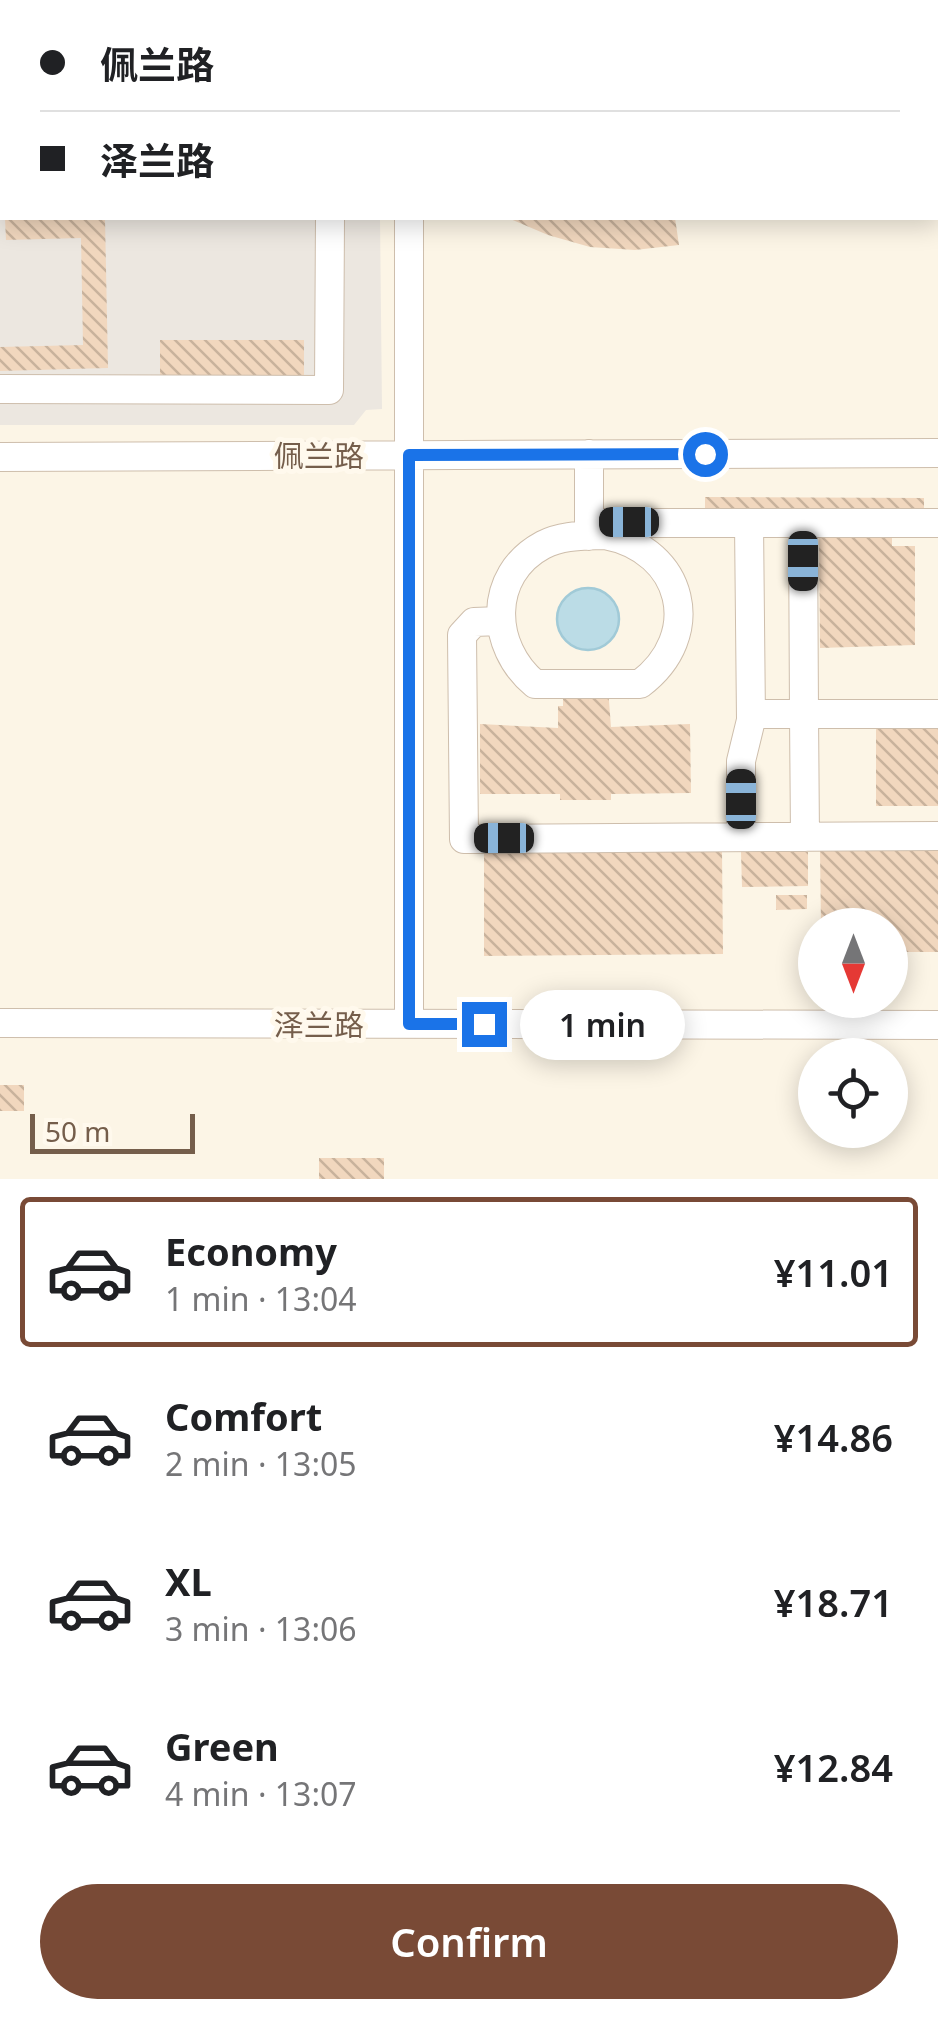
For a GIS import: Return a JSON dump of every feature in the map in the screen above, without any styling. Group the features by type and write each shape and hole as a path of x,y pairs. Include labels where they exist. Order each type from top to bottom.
{"street":[{"path":"0,389 329,390 330,220"},
{"path":"408,220 409,1024"},
{"name":"佩兰路","path":"0,457 938,453"},
{"path":"589,454 589,529"},
{"path":"589,529 636,544 669,577 678,608 670,652 640,684 535,684 514,663 502,636 500,606 510,577 531,553 558,539 589,529 749,522 938,522"},
{"path":"741,837 741,760 750,714 749,522"},
{"path":"802,522 805,836"},
{"path":"500,621 474,622 462,635 464,839 938,836"},
{"path":"750,714 938,714"},
{"name":"泽兰路","path":"0,1023 938,1026"}],"shaded area":[{"path":"0,220 380,220 382,409 366,410 354,425 0,425"}],"water":[{"path":"588,588 610,597 619,619 610,641 588,650 566,641 557,619 566,597"}],"building":[{"path":"5,220 105,220 108,368 0,371 0,347 83,345 81,238 6,240"},
{"path":"513,220 675,220 679,245 635,250 590,247"},
{"path":"160,340 304,340 304,381 160,381"},
{"path":"705,497 924,498 924,516 705,515"},
{"path":"819,535 892,535 892,546 915,546 915,645 820,648"},
{"path":"563,688 608,688 611,727 690,724 691,793 611,794 611,800 560,800 560,794 480,794 480,724 558,728"},
{"path":"876,729 938,729 938,806 876,806"},
{"path":"722,851 723,954 484,956 484,853"},
{"path":"820,851 938,851 938,952 908,952 908,908 821,908"},
{"path":"741,852 808,852 808,886 742,887"},
{"path":"776,895 807,895 807,908 776,910"},
{"path":"0,1085 24,1085 24,1111 0,1111"},
{"path":"319,1158 384,1158 384,1179 319,1179"}],"route":[{"path":"484,1024 409,1024 409,455 705,454"}]}
